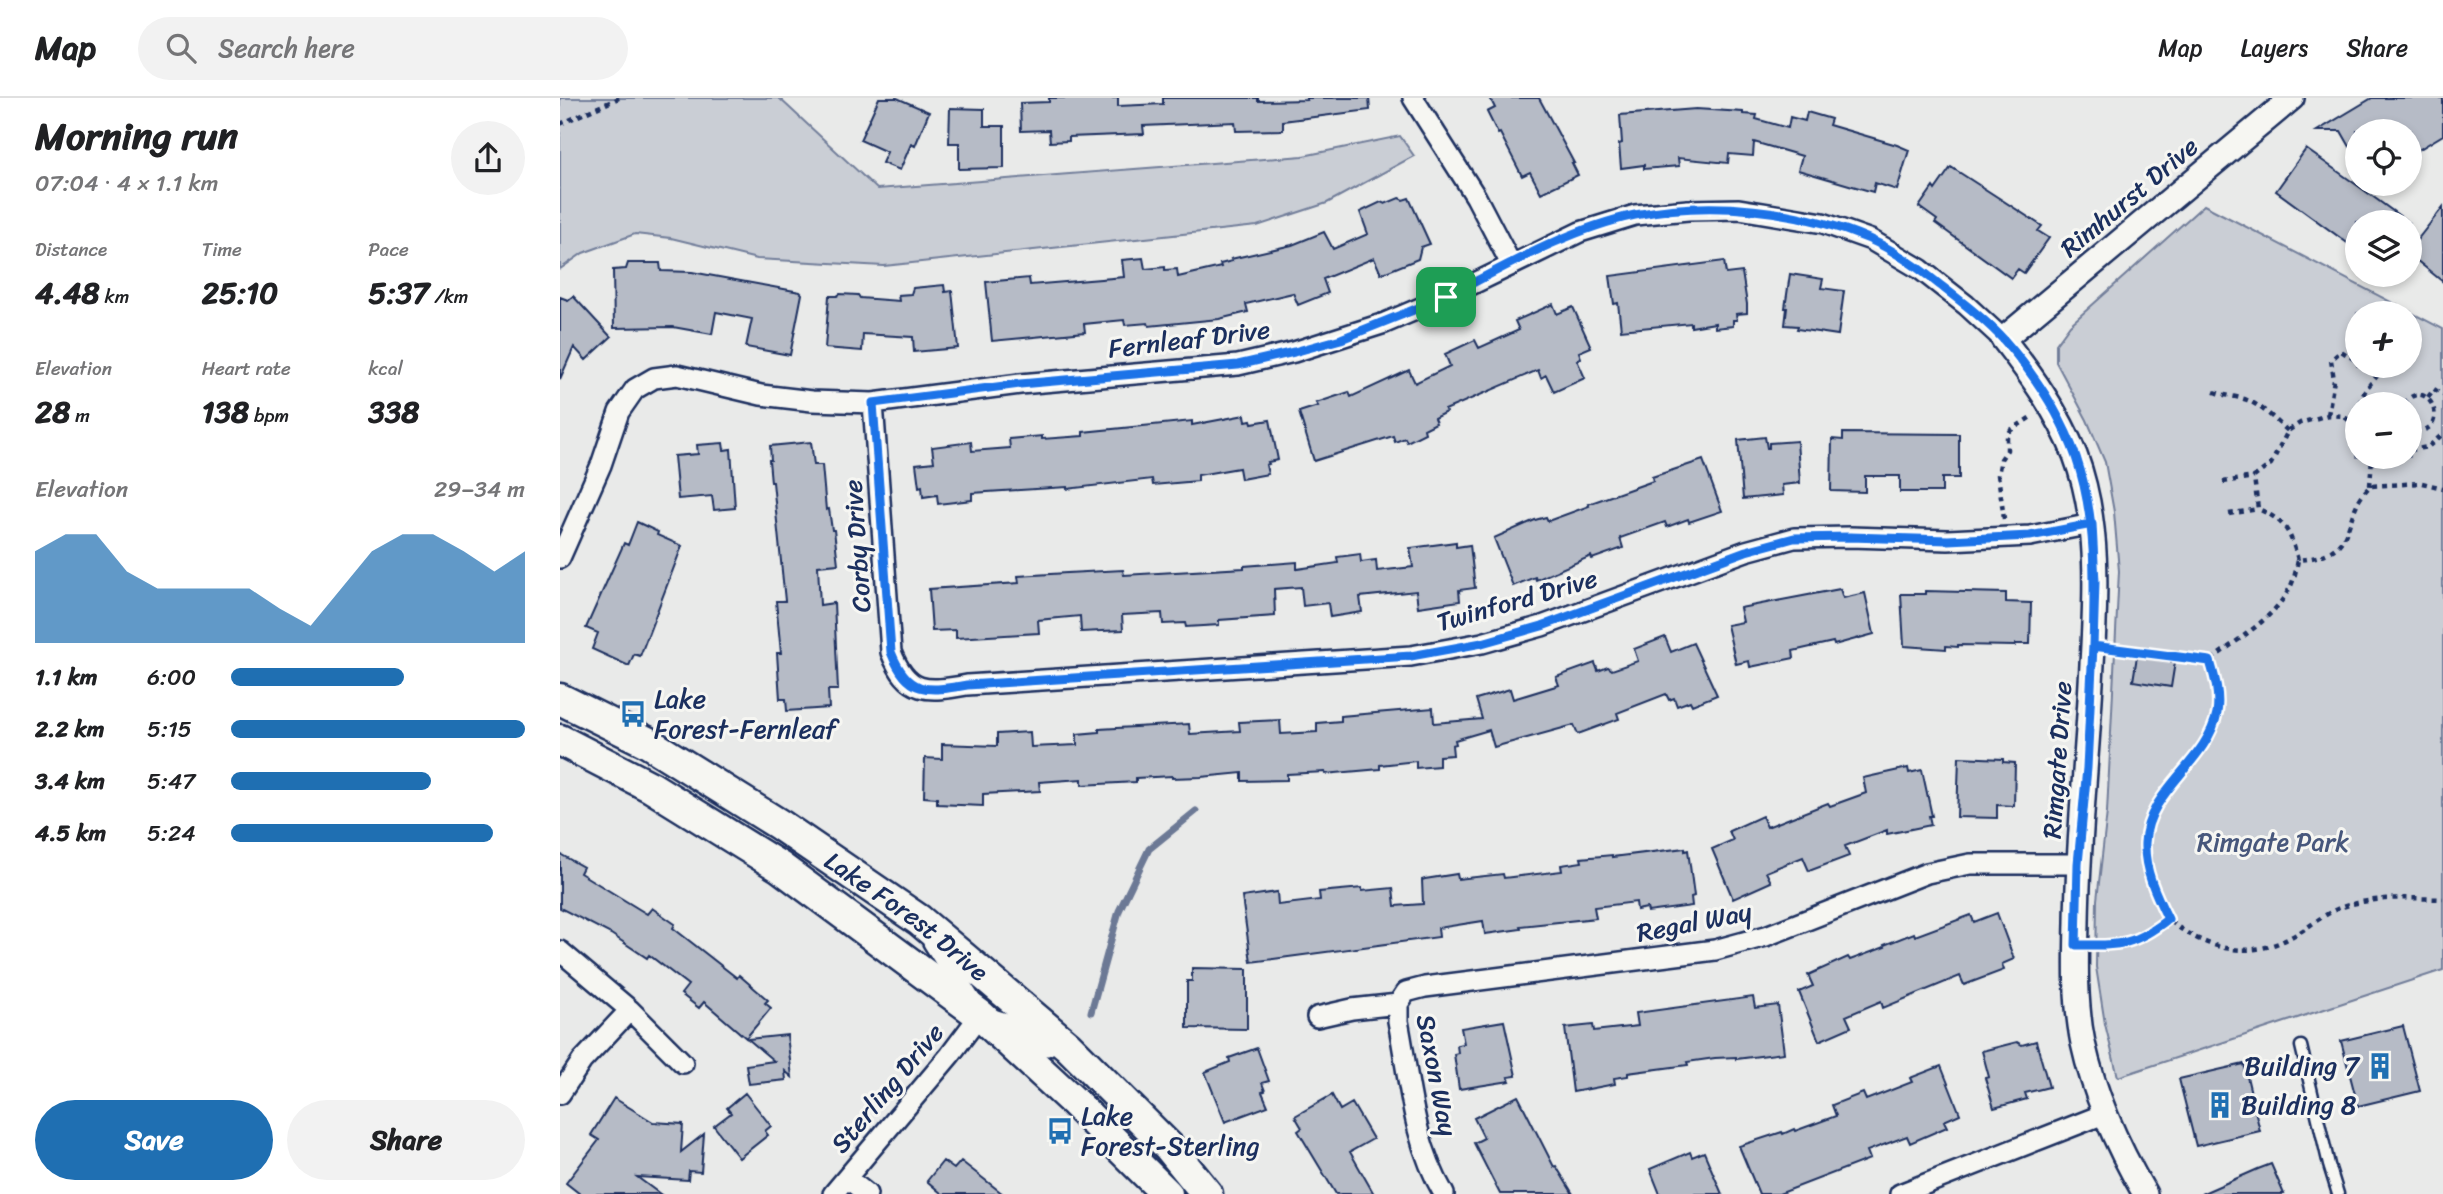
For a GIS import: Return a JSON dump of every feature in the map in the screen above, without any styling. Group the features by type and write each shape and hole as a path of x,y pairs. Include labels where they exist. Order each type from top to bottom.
{"main road":[{"name":"Lake Forest Drive","path":"560,699 658,749 780,825 919,920 1068,1046 1169,1147 1207,1194"},
{"name":"Lake Forest Drive","path":"560,740 651,787 780,867 980,1015 1074,1102 1167,1194"}],"street":[{"path":"1413,98 1476,197 1510,264"},
{"name":"Rimhurst Drive","path":"2003,339 2291,98"},
{"name":"Fernleaf Drive","path":"560,558 601,466 619,412 635,389 654,378 677,375 761,395 812,401 873,403 1020,384 1238,365 1294,352 1385,323 1446,297 1580,232 1635,215 1739,209 1824,223 1871,240 1920,269 2003,339"},
{"name":"Rimgate Drive","path":"2003,339 2036,381 2075,457 2092,524 2095,582 2093,646 2087,768 2078,864 2076,992 2082,1041 2091,1077 2118,1147 2145,1194"},
{"name":"Corby Drive","path":"873,403 891,652 897,668 908,681"},
{"name":"Twinford Drive","path":"908,681 922,689 935,691 967,685 1411,656 1482,643 1542,626 1746,551 1794,538 1948,540 2030,536 2092,524"},
{"name":"Regal Way","path":"1317,1017 1352,1009 1398,1004 1406,992 1425,987 1715,950 1766,936 1927,873 1970,864 2078,864"},
{"name":"Sterling Drive","path":"919,920 980,1015 1025,1029 1134,1113"},
{"path":"560,951 630,1010 683,1063"},
{"name":"Saxon Way","path":"1398,1004 1398,1021 1415,1125 1434,1176 1444,1194"},
{"path":"560,1094 582,1061 630,1010"},
{"name":"Sterling Drive","path":"834,1194 980,1015"},
{"path":"1900,1194 2104,1114"},
{"path":"846,1178 867,1194"}],"lane":[{"path":"2301,1046 2338,1194"}],"path":[{"path":"560,124 619,98"},
{"path":"2328,415 2334,380 2331,360 2341,351 2345,353"},
{"path":"2428,397 2434,389 2443,395"},
{"path":"2214,392 2258,406 2287,431"},
{"path":"2422,395 2433,400 2438,411 2435,423 2422,430"},
{"path":"2006,537 1998,475 2001,459 2007,450 2007,436 2011,430 2050,406"},
{"path":"2223,482 2253,477 2270,464 2287,431 2300,423 2328,415 2345,417"},
{"path":"2422,448 2428,447 2443,434"},
{"path":"2370,486 2371,469"},
{"path":"2253,477 2258,509"},
{"path":"2298,560 2319,558 2344,542 2360,495 2370,486 2422,483 2443,488"},
{"path":"2093,646 2210,661 2265,617 2289,590 2298,560 2286,526 2275,516 2258,509 2229,514"},
{"path":"2210,661 2217,685 2217,714 2200,748 2156,804 2148,823 2145,842 2149,877 2168,919 2178,928 2204,942 2249,951 2288,940 2335,910 2347,906 2389,899 2443,899"},
{"path":"2076,945 2122,944 2143,937 2168,919"}],"green space":[{"path":"560,98 779,98 877,189 1303,156 1400,136 1414,156 1327,203 1257,226 884,266 757,259 671,238 635,234 583,253 560,269"},
{"name":"Rimgate Park","path":"2204,205 2345,278 2345,287 2362,287 2389,301 2345,301 2345,378 2422,378 2422,318 2443,329 2443,970 2118,1077 2105,1024 2096,967 2097,900 2107,812 2119,571 2114,512 2105,462 2087,420 2056,362 2056,344 2070,325"}],"building":[{"path":"879,98 897,98 929,112 915,146 911,144 900,170 882,163 887,152 860,140"},
{"path":"1049,98 1118,98 1118,106 1163,104 1163,98 1258,98 1258,101 1369,98 1370,110 1283,121 1283,130 1236,131 1235,122 1143,126 1144,134 1069,137 1069,141 1050,142 1049,130 1021,131 1020,103 1049,102"},
{"path":"1490,98 1539,98 1578,175 1541,193 1530,172 1522,176 1500,133 1498,134 1487,112 1495,108"},
{"path":"2372,98 2443,98 2443,135 2422,148 2422,119 2345,119 2345,138 2341,131 2317,131"},
{"path":"950,108 984,109 984,126 1004,126 1004,168 959,169 959,143 949,143"},
{"path":"1696,109 1743,112 1757,115 1756,119 1788,128 1790,117 1805,121 1807,112 1831,119 1829,125 1909,150 1897,190 1875,183 1873,192 1798,170 1802,156 1754,142 1753,156 1729,154 1728,163 1678,158 1679,166 1644,169 1644,165 1621,168 1620,115"},
{"path":"2306,149 2345,177 2345,196 2372,196 2391,210 2345,210 2345,241 2276,191"},
{"path":"1951,167 2042,226 2038,231 2049,238 2024,273 2018,269 2011,278 1935,223 1937,220 1919,207"},
{"path":"1399,198 1409,198 1430,244 1421,247 1418,259 1381,274 1374,258 1323,279 1328,293 1298,305 1293,293 1246,304 1248,312 1219,319 1149,326 1148,323 1125,325 1124,320 1084,324 1085,332 992,341 986,282 1029,278 1030,285 1124,277 1122,260 1143,258 1145,269 1177,269 1178,277 1221,267 1220,264 1232,261 1231,259 1292,245 1324,232 1333,249 1368,234 1360,212 1381,202 1385,204"},
{"path":"2443,207 2443,282 2422,265 2422,234"},
{"path":"1724,261 1726,274 1742,272 1747,304 1747,313 1736,314 1737,320 1733,320 1733,326 1715,328 1715,323 1691,327 1691,323 1621,330 1618,303 1614,304 1610,276"},
{"path":"628,263 660,263 661,271 692,272 800,292 802,294 790,355 746,347 752,319 716,312 712,334 673,327 614,328 613,270 626,269"},
{"path":"1790,274 1823,279 1821,288 1844,291 1838,335 1785,325"},
{"path":"944,285 945,292 952,291 958,348 914,352 913,337 863,334 862,351 825,348 829,296 858,295 860,298 899,301 898,295 911,294 913,288"},
{"path":"573,296 611,337 586,360 574,347 560,379 560,297 568,300"},
{"path":"1553,304 1557,314 1573,307 1591,347 1579,352 1581,358 1577,360 1585,378 1554,392 1546,375 1541,378 1538,370 1445,410 1446,412 1434,418 1436,423 1424,429 1425,433 1407,442 1405,438 1395,442 1393,436 1314,461 1299,412 1349,392 1351,397 1409,370 1415,383 1450,366 1445,354 1475,340 1479,348 1519,330 1515,321"},
{"path":"1245,415 1246,421 1251,420 1252,423 1270,420 1278,460 1268,462 1268,474 1241,479 1239,468 1198,475 1198,481 1153,485 1152,479 1067,489 972,493 972,500 938,504 937,495 923,497 922,486 919,487 916,464 934,462 932,447 971,442 972,451 1010,448 1009,439 1083,436 1083,432 1192,421 1192,425"},
{"path":"1843,433 1959,434 1959,478 1942,478 1942,492 1900,492 1900,476 1865,476 1865,492 1831,491 1832,439 1843,440"},
{"path":"1765,437 1767,448 1769,443 1797,441 1800,483 1782,485 1783,495 1743,499 1738,440"},
{"path":"811,442 814,465 822,465 826,510 829,509 834,530 838,564 818,566 820,605 834,603 838,690 828,690 829,708 787,711 786,699 780,699 777,653 781,653 776,601 785,601 771,482 770,446"},
{"path":"723,443 724,450 731,449 735,508 714,510 712,496 678,499 674,456 698,454 697,445"},
{"path":"1703,460 1722,511 1667,527 1665,522 1620,538 1623,548 1592,559 1591,556 1536,580 1535,577 1513,586 1494,538 1535,520 1546,517 1548,521 1589,506 1588,504 1653,481 1652,477"},
{"path":"637,522 682,546 640,656 634,654 629,666 592,649 598,633 586,628 624,543 628,545"},
{"path":"1456,542 1456,547 1470,545 1475,588 1459,590 1460,601 1418,607 1416,591 1360,597 1362,612 1330,617 1328,603 1303,606 1301,587 1274,589 1275,616 1219,620 1219,625 1186,627 1185,623 1163,624 1162,613 1122,615 1123,630 1081,632 1080,616 1038,620 1039,633 956,638 956,630 932,631 929,589 1019,583 1018,576 1067,573 1123,570 1124,575 1297,562 1297,569 1338,563 1337,557 1360,554 1361,562 1376,560 1377,571 1413,567 1410,548"},
{"path":"1840,589 1843,598 1865,593 1874,634 1834,645 1833,642 1793,651 1794,658 1750,667 1749,661 1736,664 1727,625 1743,622 1740,608"},
{"path":"1925,591 2006,593 2006,602 2031,603 2030,644 1958,645 1946,646 1946,649 1904,646 1901,594 1925,594"},
{"path":"1665,637 1671,652 1693,643 1717,695 1692,705 1690,701 1677,706 1674,698 1669,700 1666,694 1617,713 1619,719 1578,734 1574,725 1494,747 1489,730 1455,740 1456,744 1452,745 1453,755 1439,756 1439,766 1416,768 1416,761 1380,765 1380,769 1287,774 1287,780 1242,781 1242,773 1136,778 1136,782 1082,785 1082,779 1039,782 1040,791 983,794 983,806 937,804 937,798 924,797 925,758 942,759 942,744 997,746 997,734 1030,732 1031,747 1077,745 1077,734 1099,732 1099,729 1189,724 1190,734 1240,731 1239,722 1280,720 1281,734 1317,732 1317,723 1341,721 1341,716 1433,708 1434,723 1482,719 1476,699 1510,689 1513,699 1559,685 1556,677 1595,663 1598,671 1608,667 1612,670 1638,661 1634,649"},
{"path":"2137,656 2175,662 2171,687 2133,681"},
{"path":"1959,757 2003,759 2003,762 2015,763 2014,806 1997,805 1997,818 1957,817"},
{"path":"1908,768 1909,773 1922,770 1932,816 1929,816 1931,825 1887,834 1887,830 1845,846 1849,856 1809,871 1803,857 1766,872 1771,882 1733,899 1712,849 1733,840 1729,831 1762,816 1767,827 1828,803 1830,806 1866,793 1863,778"},
{"path":"1685,848 1685,851 1688,850 1694,896 1691,897 1692,906 1648,912 1647,908 1637,910 1636,902 1594,907 1596,918 1520,926 1521,929 1485,934 1483,921 1438,928 1439,937 1251,962 1242,897 1277,892 1278,905 1320,900 1319,892 1393,888 1395,906 1423,904 1422,880 1425,879 1457,874 1458,879 1503,874 1504,878 1562,871 1561,865 1582,862 1581,858"},
{"path":"560,854 583,867 580,873 647,914 652,908 675,924 673,928 737,978 739,975 768,1000 765,1003 771,1008 746,1038 704,1002 699,1008 681,994 688,985 649,955 647,958 611,934 560,908"},
{"path":"1997,913 2014,959 2002,964 2004,970 1964,985 1960,976 1883,1008 1881,1001 1846,1016 1851,1027 1819,1041 1799,992 1813,986 1808,975 1848,957 1850,960 1885,947 1884,945 1914,933 1915,936 1971,915 1974,922"},
{"path":"1192,968 1247,969 1247,1029 1187,1028 1187,981 1192,981"},
{"path":"1753,997 1755,1008 1778,1005 1784,1053 1687,1062 1688,1065 1628,1073 1628,1076 1614,1078 1615,1084 1573,1092 1565,1028 1593,1025 1594,1031 1638,1026 1636,1013"},
{"path":"1504,1021 1516,1076 1508,1077 1510,1081 1459,1089 1454,1054 1458,1053 1457,1045 1464,1044 1461,1028"},
{"name":"Building 7","path":"2403,1026 2420,1091 2358,1106 2341,1041"},
{"path":"787,1035 792,1077 785,1071 786,1080 749,1084 746,1065 774,1061 748,1039"},
{"path":"2036,1041 2049,1087 2025,1093 2027,1099 1994,1108 1985,1078 1989,1077 1982,1051 2017,1042 2022,1045"},
{"path":"1257,1048 1269,1081 1262,1083 1265,1091 1262,1092 1268,1106 1225,1122 1205,1072 1230,1062 1229,1058"},
{"name":"Building 8","path":"2244,1064 2260,1131 2196,1146 2179,1079"},
{"path":"1941,1066 1960,1114 1944,1121 1947,1127 1910,1143 1907,1136 1867,1151 1870,1159 1779,1194 1759,1194 1739,1146 1782,1132 1795,1131 1836,1116 1832,1105 1863,1093 1866,1100 1912,1082 1910,1078"},
{"path":"745,1093 771,1126 765,1131 768,1135 739,1158 714,1126 731,1113 727,1108"},
{"path":"1332,1095 1340,1110 1352,1103 1373,1139 1350,1152 1374,1194 1336,1194 1298,1131 1302,1128 1295,1116"},
{"path":"1518,1096 1554,1167 1556,1166 1573,1194 1500,1194 1474,1143 1484,1138 1474,1118"},
{"path":"614,1098 653,1122 683,1124 681,1152 704,1134 701,1172 689,1171 688,1180 637,1177 660,1194 580,1194 566,1183 599,1140 591,1135"},
{"path":"1690,1152 1692,1157 1704,1152 1722,1194 1660,1194 1650,1169"},
{"path":"943,1161 954,1169 961,1161 1003,1194 942,1194 927,1181"},
{"path":"2271,1164 2284,1194 2201,1194 2258,1169"}],"waterway":[{"path":"1091,1012 1119,911 1149,849 1196,811"}],"place":[{"name":"Lake Forest-Fernleaf","path":"633,714"},
{"name":"Building 7","path":"2380,1066"},
{"name":"Building 8","path":"2220,1105"},
{"name":"Lake Forest-Sterling","path":"1060,1131"}],"route":[{"path":"1446,297 1341,339 1238,365 1020,384 873,403 891,652 897,668 908,681 922,689 935,691 967,685 1411,656 1482,643 1542,626 1746,551 1794,538 1948,540 2030,536 2092,524 2095,582 2093,646 2087,768 2078,864 2076,945 2122,944 2134,941 2168,919 2149,877 2145,842 2148,823 2156,804 2200,748 2217,714 2217,685 2210,661 2093,646 2094,634 2095,582 2092,524 2075,457 2036,381 2003,339 1966,305 1920,269 1871,240 1824,223 1739,209 1635,215 1580,232 1446,297"}]}
